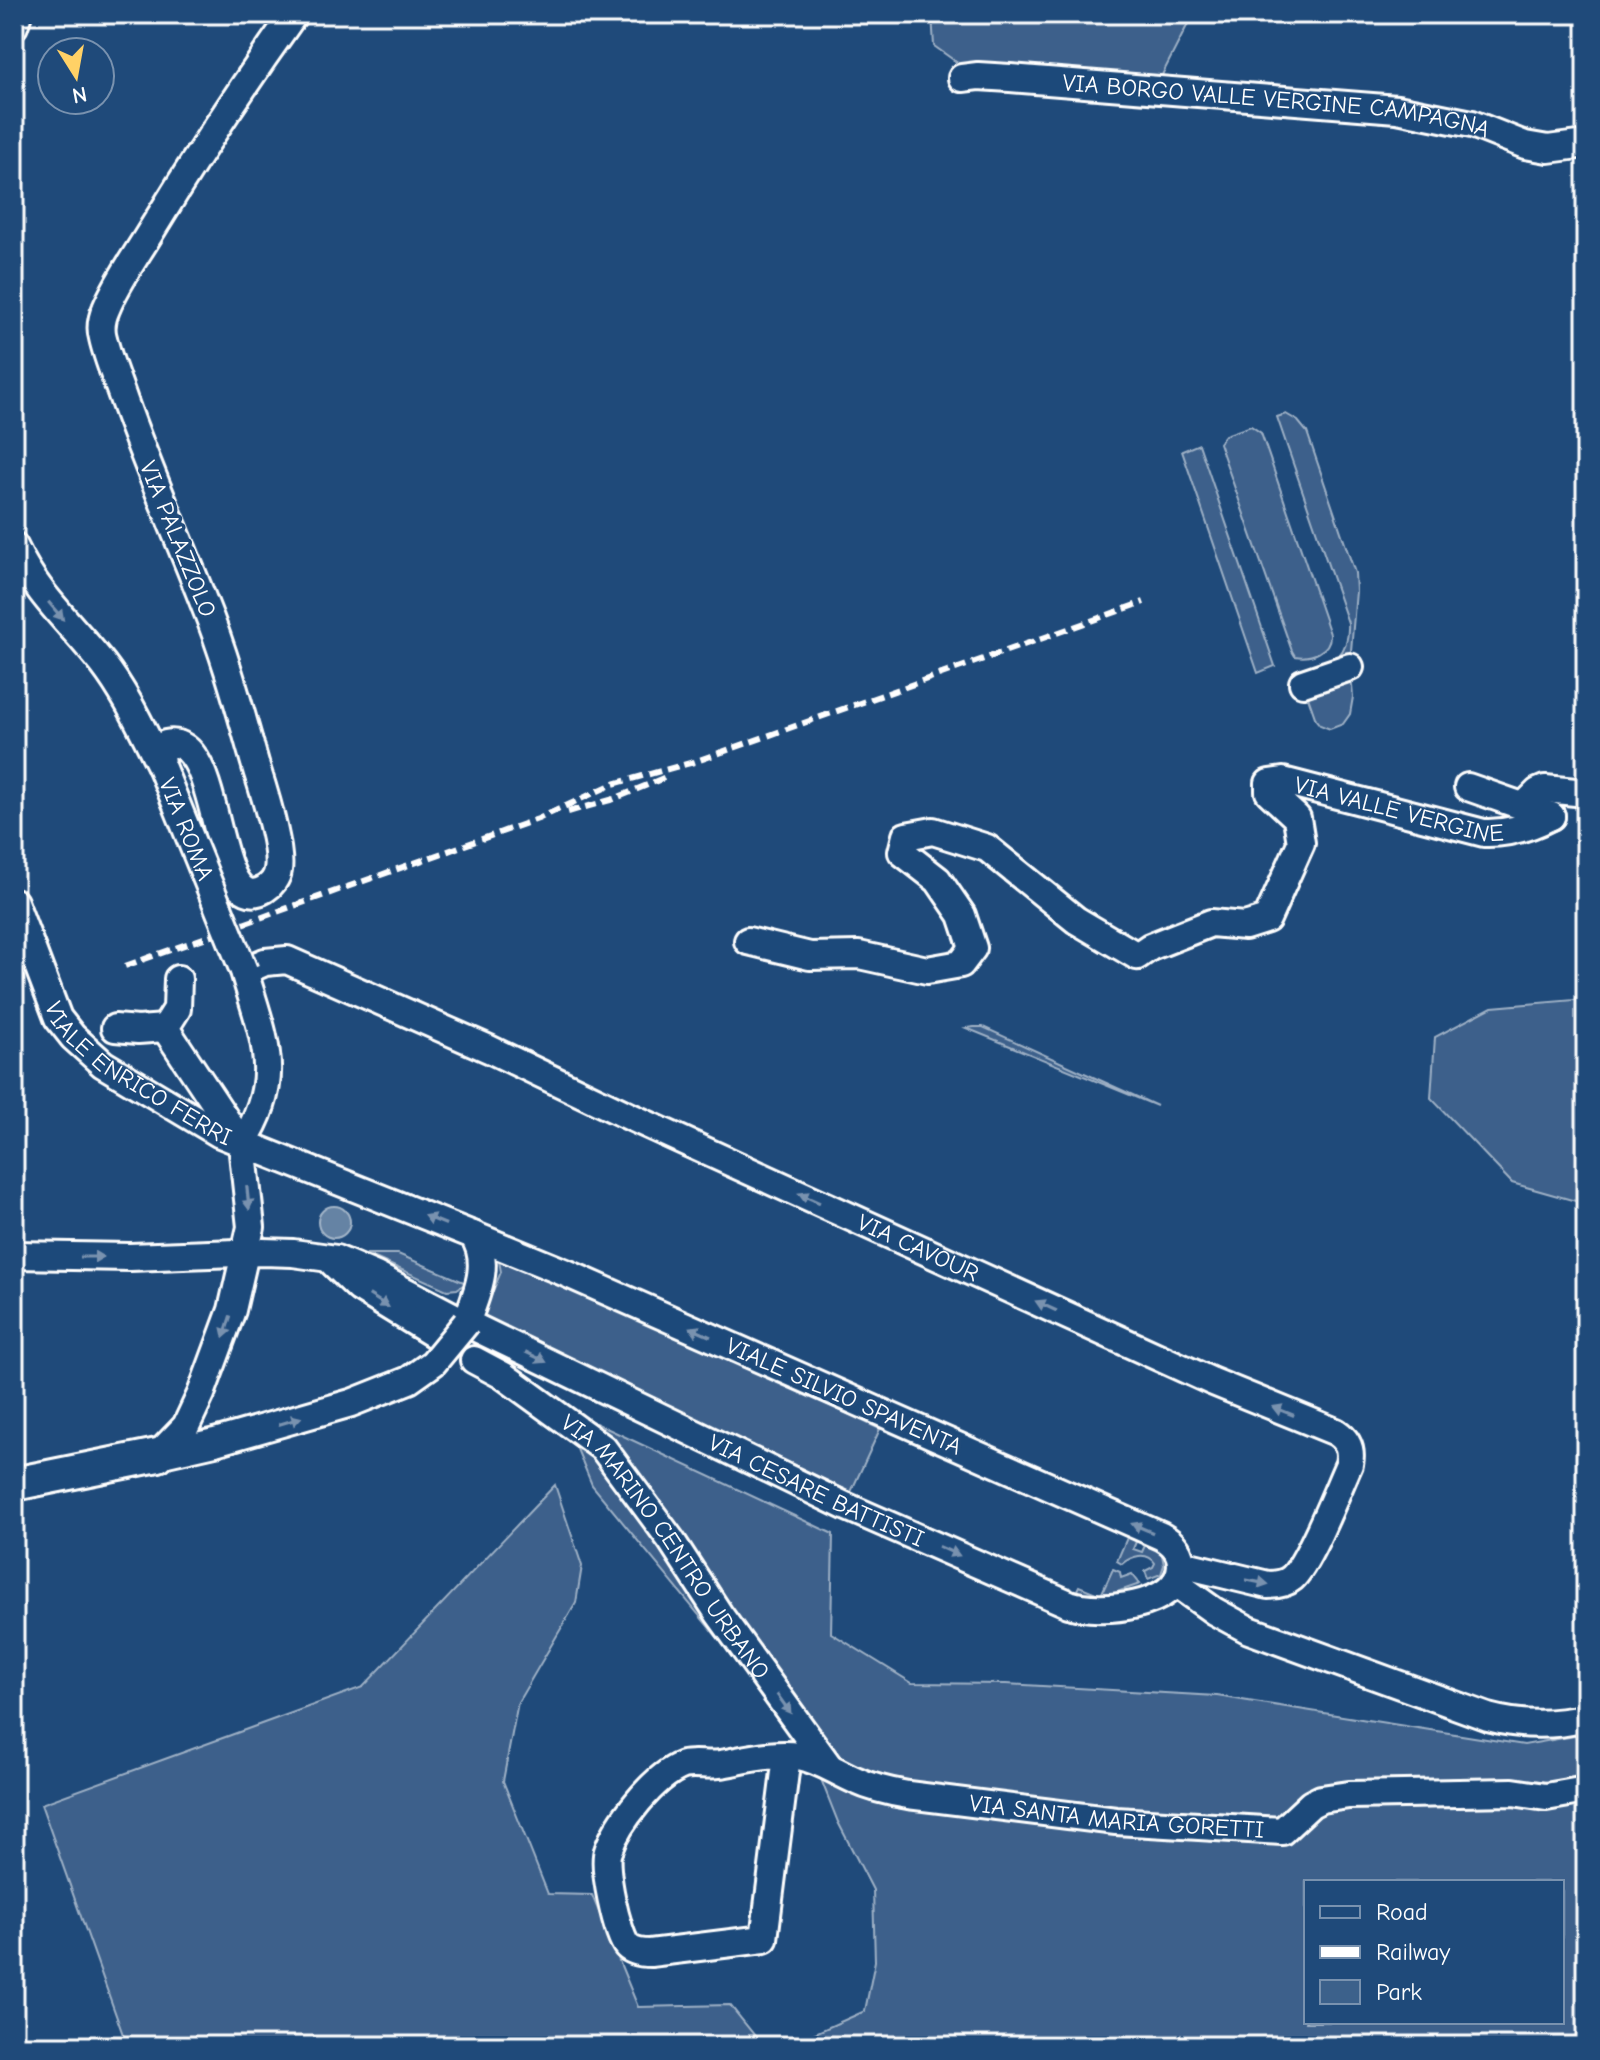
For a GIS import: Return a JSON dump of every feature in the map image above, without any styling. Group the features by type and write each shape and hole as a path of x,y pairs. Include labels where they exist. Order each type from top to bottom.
{"main road":[{"path":"14,1484 158,1455"}],"street":[{"path":"14,26 18,14"},
{"name":"VIA PALAZZOLO","path":"161,766 160,753 166,744 176,744 189,751 198,763 206,784 236,885 253,892 261,891 272,883 278,871 278,853 226,663 146,461 105,348 101,328 109,302 178,187 294,14"},
{"name":"VIA BORGO VALLE VERGINE CAMPAGNA","path":"962,78 1010,78 1380,107 1455,120 1538,148 1586,144"},
{"name":"VIA ROMA","path":"14,546 44,597 101,661 120,689 161,766 244,971 264,1038 269,1070 267,1093 254,1126 242,1144"},
{"path":"1303,683 1350,667"},
{"name":"VIA VALLE VERGINE","path":"748,941 810,956 859,955 927,970 961,964 973,948 962,915 938,880 902,852 906,836 933,831 987,848 1076,920 1137,956 1150,947 1211,923 1245,926 1267,919 1301,843 1297,818 1269,792 1269,783 1283,781 1484,833 1527,827 1551,816 1524,806 1545,789 1586,793"},
{"path":"1468,787 1524,806"},
{"name":"VIALE ENRICO FERRI","path":"14,902 51,1003 73,1037 113,1071 220,1134 473,1235"},
{"name":"VIA CAVOUR","path":"244,971 274,960 296,963 1211,1381 1336,1432 1347,1442 1351,1456 1349,1464 1303,1563 1286,1582 1268,1585 1178,1574"},
{"path":"115,1028 165,1028 177,1009 178,979"},
{"path":"158,1455 177,1436 196,1406 222,1340 248,1252 251,1227 242,1144 165,1028"},
{"path":"158,1455 351,1403 409,1380 433,1363 466,1323 482,1277 482,1254 473,1235"},
{"name":"VIALE SILVIO SPAVENTA","path":"473,1235 566,1273 1161,1536 1177,1548 1178,1574"},
{"name":"VIA CESARE BATTISTI","path":"14,1255 130,1257 248,1252 328,1257 376,1276 466,1323 845,1506 1078,1607 1104,1609 1145,1601 1166,1592 1178,1574"},
{"path":"328,1257 359,1288 437,1336"},
{"name":"VIA MARINO CENTRO URBANO","path":"474,1360 504,1376 603,1448 828,1765"},
{"path":"1178,1574 1214,1611 1249,1630 1488,1717 1546,1725 1586,1718"},
{"name":"VIA SANTA MARIA GORETTI","path":"787,1756 764,1939 650,1953 627,1946 607,1873 606,1853 629,1811 673,1771 686,1764 714,1765 757,1758 797,1755 828,1765 853,1780 881,1790 920,1797 1116,1821 1282,1831 1311,1804 1335,1797 1513,1792 1546,1797 1586,1790"}],"green space":[{"path":"932,14 1193,14 1160,79 969,71 934,46"},
{"path":"1286,414 1298,421 1307,432 1355,573 1350,663 1353,697 1350,714 1343,724 1330,729 1316,720 1301,677 1336,659 1345,645 1348,623 1277,417"},
{"path":"1251,426 1261,433 1330,634 1324,649 1313,655 1295,656 1292,651 1219,443 1225,435"},
{"path":"1199,444 1275,666 1258,673 1182,451"},
{"path":"1586,999 1586,1204 1512,1183 1431,1098 1435,1037 1492,1007"},
{"path":"983,1027 1157,1106 966,1028"},
{"path":"509,1253 548,1275 880,1429 851,1492 490,1326 482,1317 501,1272 499,1261"},
{"path":"366,1254 398,1254 466,1283 457,1289 447,1290"},
{"path":"559,1406 833,1534 831,1633 912,1683 1006,1684 1217,1696 1524,1745 1586,1734 1586,2046 786,2046 865,2011 875,1961 873,1890 838,1822 809,1749 592,1485"},
{"path":"555,1485 582,1566 576,1603 518,1702 503,1781 548,1894 592,1895 638,2007 730,2005 763,2046 127,2046 41,1804 363,1687"},
{"path":"1129,1533 1138,1537 1133,1549 1142,1552 1147,1541 1161,1550 1164,1565 1161,1574 1148,1579 1145,1571 1155,1563 1148,1557 1134,1557 1122,1564 1117,1561"},
{"path":"1113,1569 1120,1572 1121,1578 1132,1574 1140,1584 1088,1602 1074,1596 1079,1586 1101,1595"}],"shaded area":[{"path":"334,1206 345,1211 350,1222 345,1233 334,1238 323,1233 318,1222 323,1211"}],"railway":[{"path":"125,966 538,819 613,784 694,762 1144,602"},
{"path":"568,812 614,799 666,777"}]}
